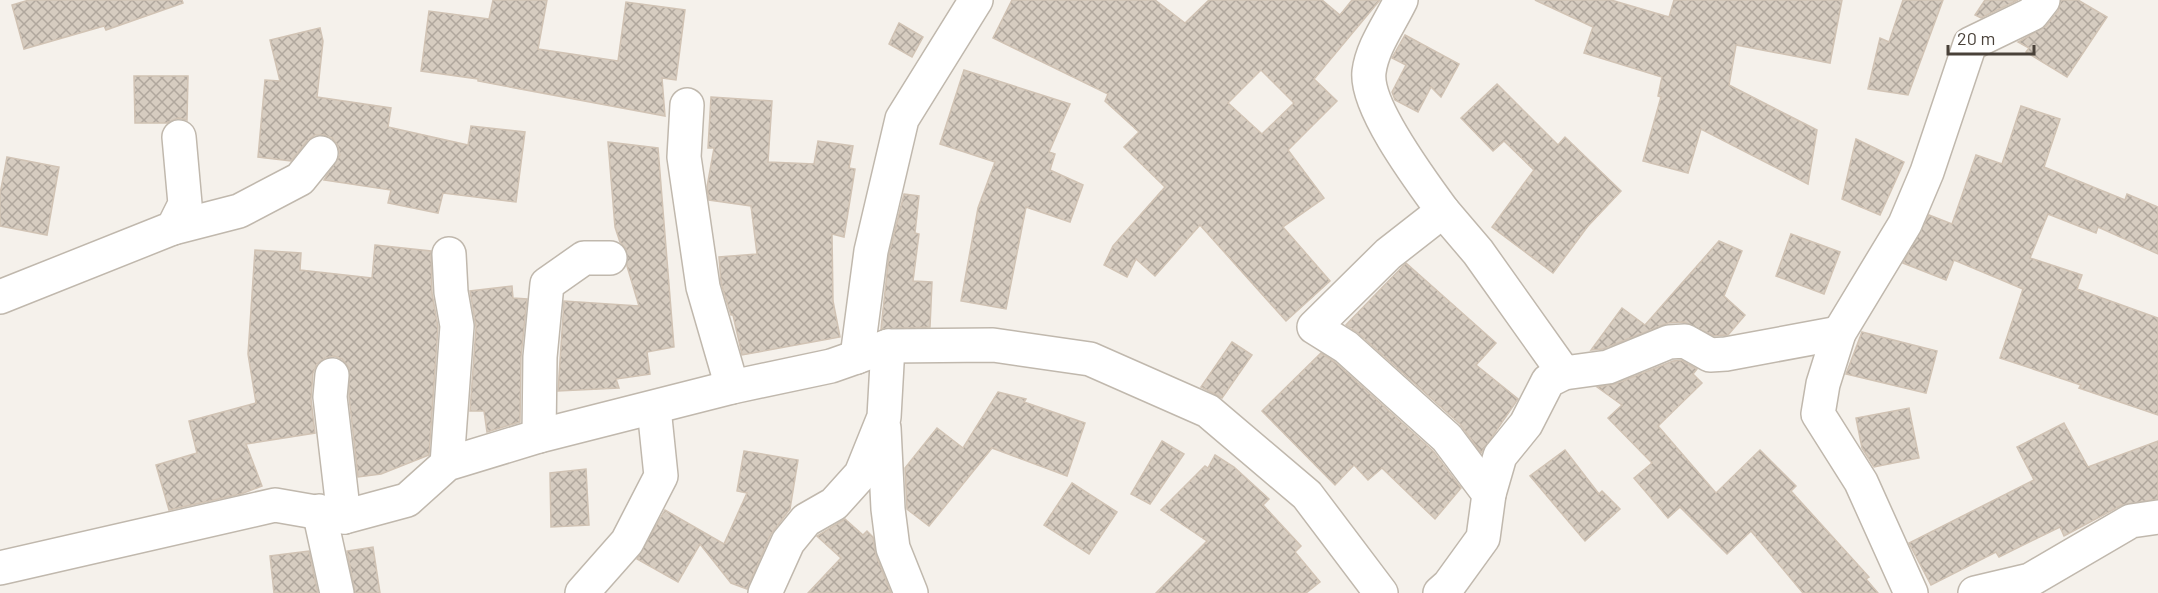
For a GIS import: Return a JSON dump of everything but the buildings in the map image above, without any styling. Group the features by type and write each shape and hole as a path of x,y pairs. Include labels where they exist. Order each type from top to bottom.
{"street":[{"path":"857,357 871,251 902,119 976,0"},
{"path":"1401,0 1380,41 1369,73 1372,100 1443,211 1478,252 1564,373"},
{"path":"1911,593 1861,482 1818,414 1822,384 1839,333 1905,224 1927,172 1971,44 2032,14 2043,0"},
{"path":"687,105 684,158 703,287 732,387"},
{"path":"173,228 185,204 179,137"},
{"path":"0,297 173,228 239,211 300,179 321,153"},
{"path":"1443,211 1388,254 1314,327 1346,347 1447,438 1489,494"},
{"path":"447,465 457,326 448,254"},
{"path":"538,436 540,357 547,284 584,258 610,258"},
{"path":"1440,593 1449,585 1483,538 1489,494 1500,456 1526,424 1548,381 1564,373 1608,368 1669,342 1685,341 1710,355 1839,333"},
{"path":"0,568 275,505 332,514 407,500 447,465 538,436 732,387 831,366 888,346 993,345 1090,359 1208,411 1307,495 1381,593"},
{"path":"888,346 884,417 888,509 893,548 911,593"},
{"path":"332,375 330,397 332,514 337,593"},
{"path":"582,593 627,542 661,476 654,408"},
{"path":"765,593 788,542 806,520 834,504 861,474 884,417"},
{"path":"1975,593 2030,580 2131,521 2158,517"}]}
